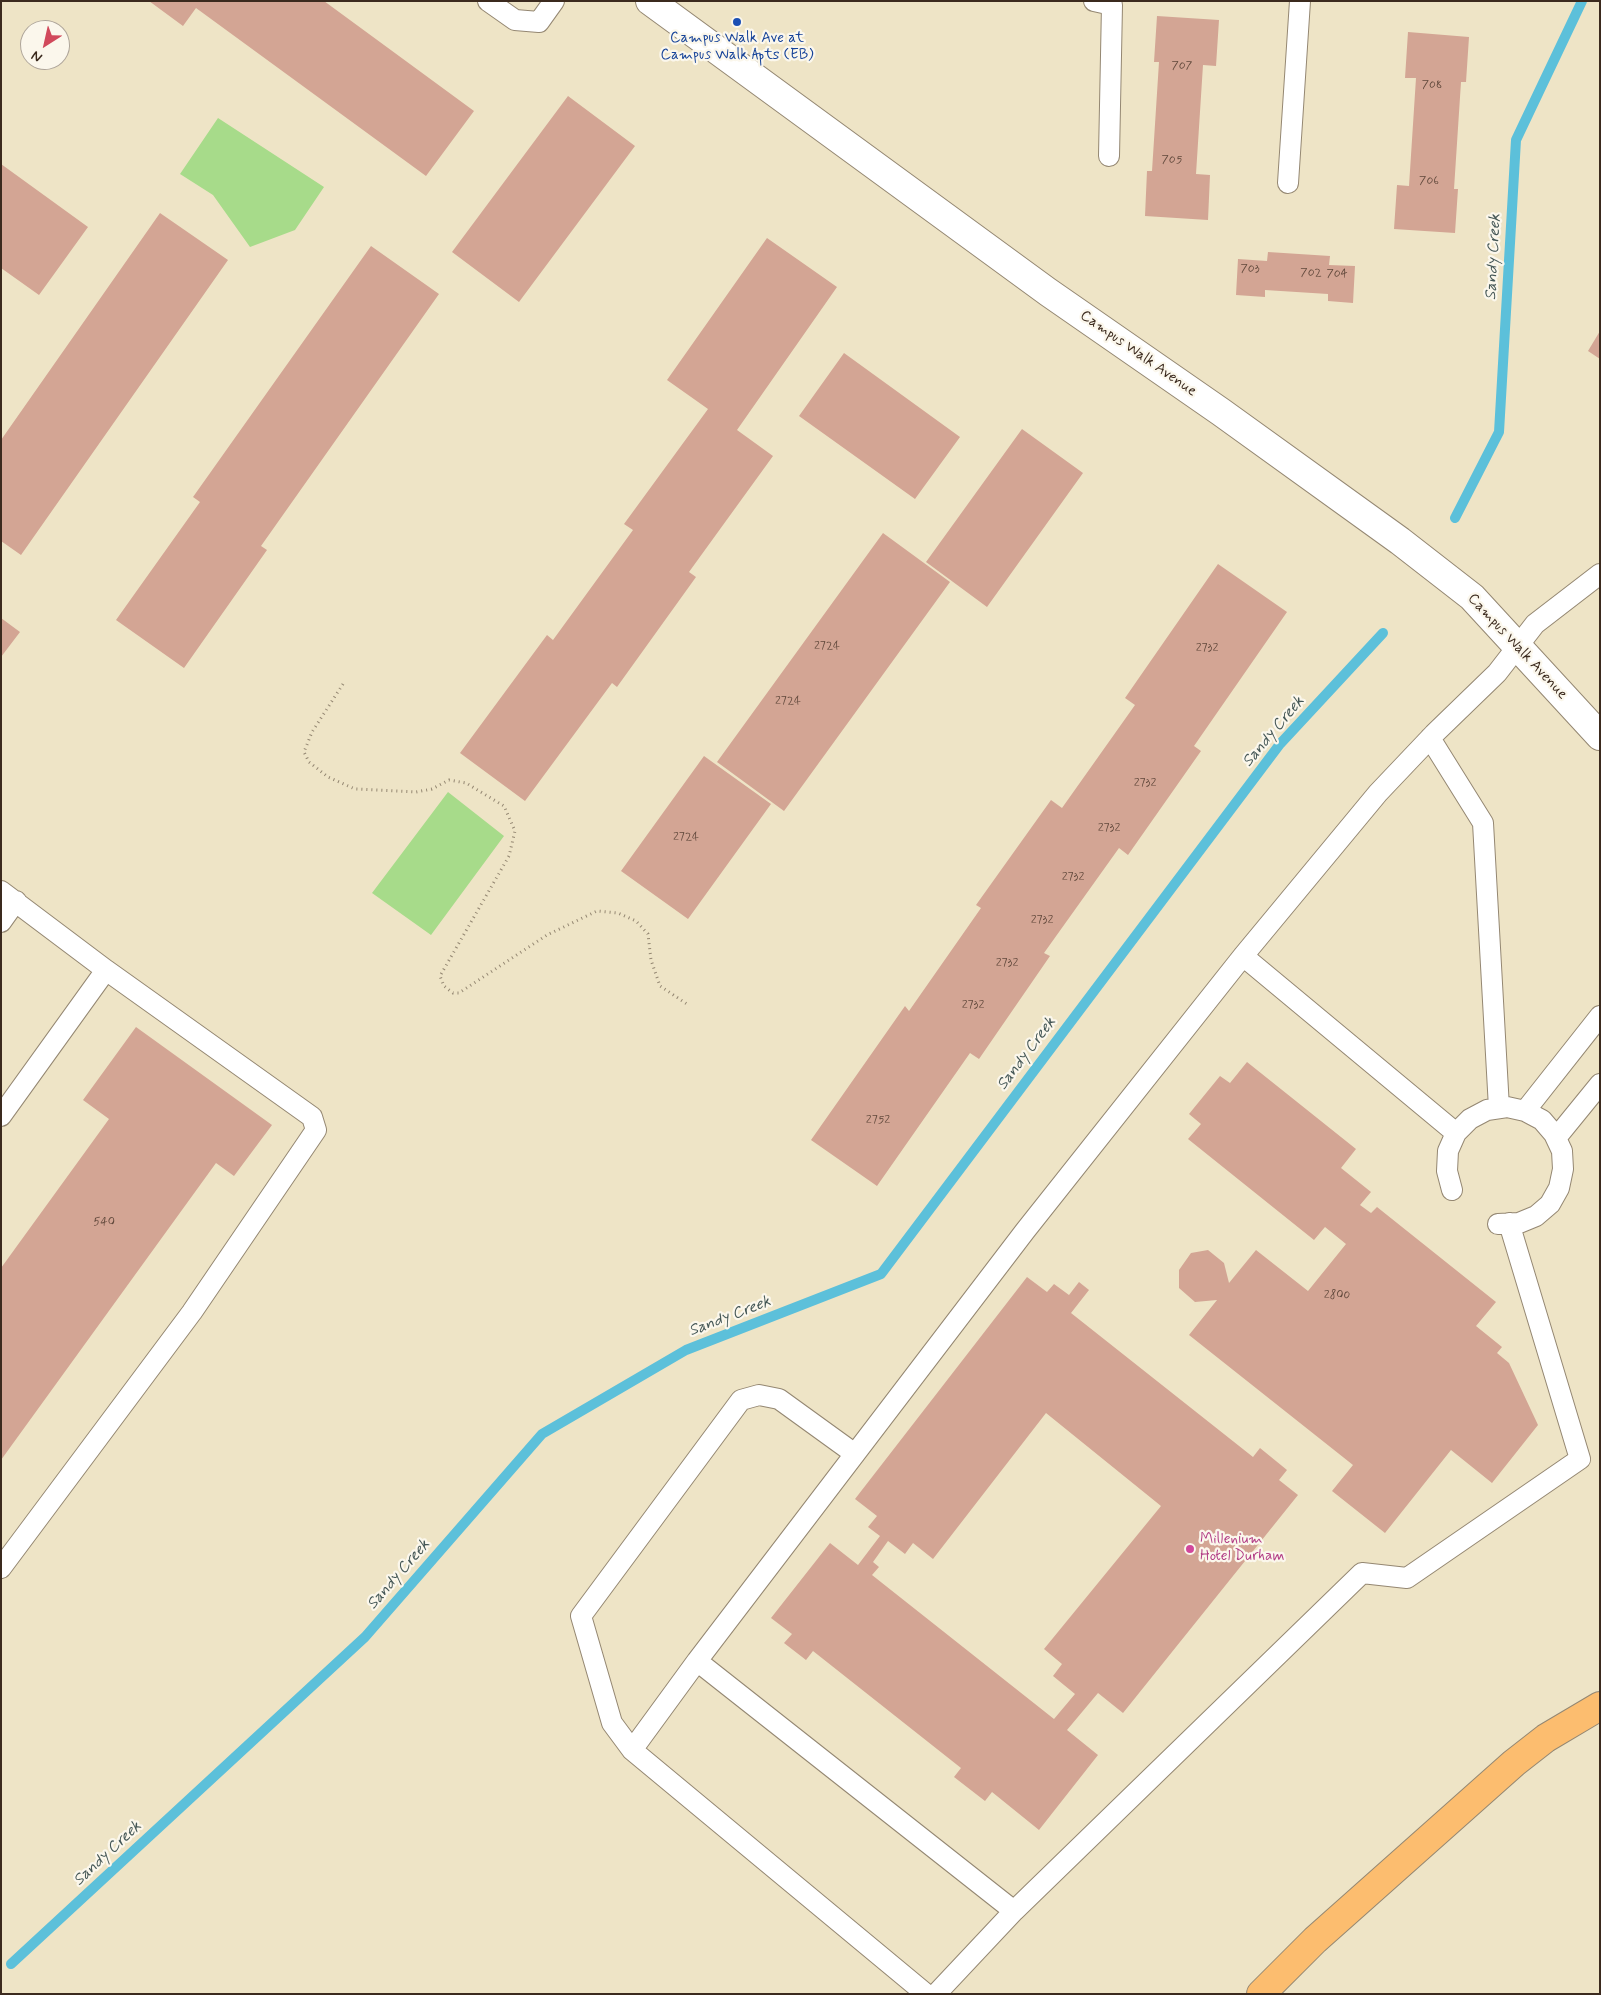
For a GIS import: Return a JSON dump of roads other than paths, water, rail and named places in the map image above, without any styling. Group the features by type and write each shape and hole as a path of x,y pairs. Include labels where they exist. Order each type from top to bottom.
{"highway":[{"path":"1261,1994 1315,1940 1514,1762 1546,1738 1600,1706"}],"street":[{"name":"Campus Walk Avenue","path":"650,1 1048,292 1221,412 1400,541 1472,597 1600,736"}],"lane":[{"path":"488,1 515,20 539,22 554,1"},
{"path":"1094,1 1112,5 1109,156"},
{"path":"1288,183 1300,1"},
{"path":"632,1750 697,1661 1026,1231 1244,956 1378,793 1430,738 1498,673 1535,624 1600,574"},
{"path":"1430,738 1483,823 1499,1108"},
{"path":"1,922 8,896 106,970 312,1117 316,1130 192,1312 1,1568"},
{"path":"1244,956 1456,1133"},
{"path":"1,1116 106,970"},
{"path":"1525,1111 1600,1016"},
{"path":"1556,1138 1600,1084"},
{"path":"936,1994 1014,1911 1362,1573 1407,1578 1580,1459 1504,1223 1518,1223 1536,1216 1550,1204 1559,1188 1563,1170 1562,1151 1556,1138 1542,1120 1525,1111 1507,1107 1487,1110 1470,1119 1456,1133 1448,1151 1447,1171 1452,1190"},
{"path":"855,1454 779,1399 759,1395 741,1400 581,1616 612,1723 632,1750 926,1994"},
{"path":"697,1661 1014,1911"}],"waterway":[{"name":"Sandy Creek","path":"1455,518 1499,432 1516,140 1582,1"},
{"name":"Sandy Creek","path":"11,1964 365,1637 542,1434 686,1350 881,1274 1280,744 1383,633"}],"place":[{"name":"Campus Walk Ave at Campus Walk Apts (EB)","path":"737,22"},
{"name":"Millenium Hotel Durham","path":"1190,1549"}]}
